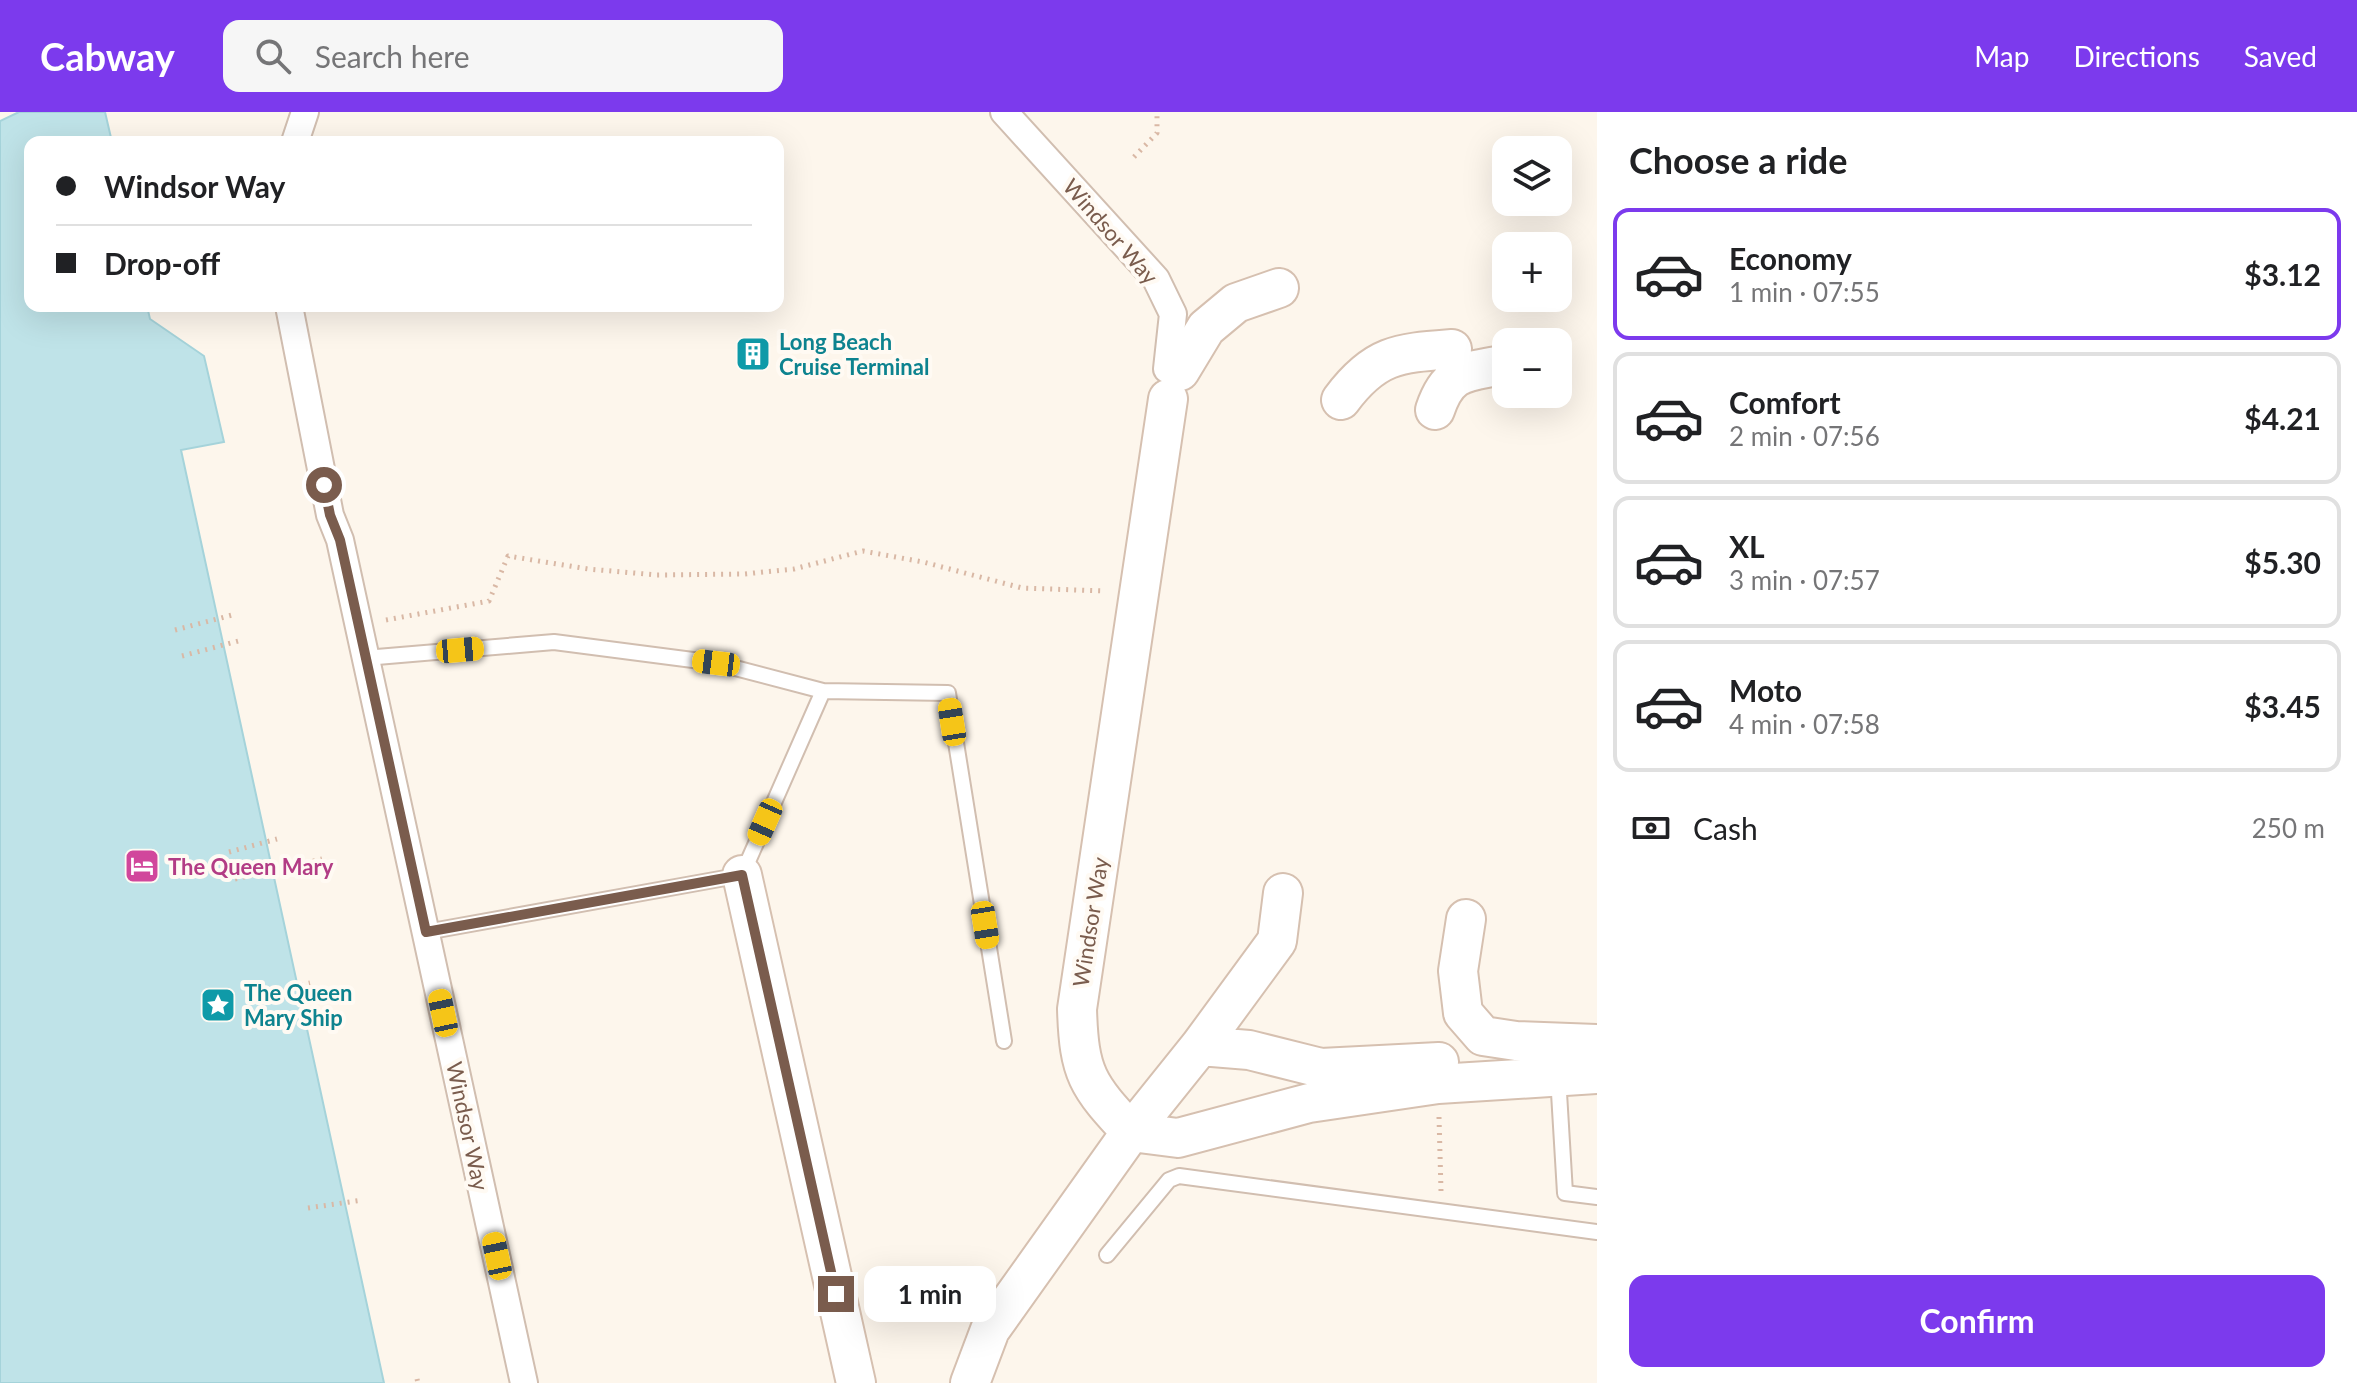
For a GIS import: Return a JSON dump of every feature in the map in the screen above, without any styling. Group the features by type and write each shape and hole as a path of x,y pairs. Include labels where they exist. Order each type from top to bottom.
{"street":[{"path":"297,136 305,112"},
{"name":"Windsor Way","path":"1004,112 1156,279 1173,314 1172,380 1077,1009 1078,1048 1085,1075 1106,1105 1131,1132"},
{"path":"1172,380 1206,328 1236,303 1279,288"},
{"name":"Windsor Way","path":"290,312 330,515 340,540 524,1383"},
{"path":"1341,400 1356,379 1377,363 1409,352 1452,349"},
{"path":"1435,410 1442,391 1459,375 1492,367"},
{"path":"742,875 856,1383"},
{"path":"970,1383 990,1330 1131,1132 1200,1046 1277,941 1283,893"},
{"path":"1466,919 1458,971 1463,1013 1483,1036 1597,1046"},
{"path":"1200,1046 1249,1050 1321,1068 1539,1056 1597,1046"},
{"path":"1131,1132 1178,1138 1309,1103 1438,1084 1597,1074"}],"lane":[{"path":"365,658 554,642 716,663 823,691 948,693 1004,1041"},
{"path":"426,932 742,875 823,691"},
{"path":"1558,1076 1565,1193 1597,1197"},
{"path":"1107,1255 1169,1180 1179,1176 1597,1232"}],"path":[{"path":"1134,157 1157,133 1157,112"},
{"path":"358,625 489,601 508,556 588,569 657,575 744,574 794,569 863,551 923,562 1022,588 1115,592"},
{"path":"175,630 236,614"},
{"path":"182,656 242,640"},
{"path":"229,852 277,839"},
{"path":"235,879 322,859"},
{"path":"262,994 310,983"},
{"path":"1439,1108 1443,1206"},
{"path":"308,1208 363,1200"}],"water":[{"path":"19,112 105,112 111,136 24,136 24,312 148,312 150,319 204,356 224,442 181,450 384,1383 0,1383 0,121"}],"place":[{"name":"Long Beach Cruise Terminal","path":"753,354"},
{"name":"The Queen Mary","path":"142,866"},
{"name":"The Queen Mary Ship","path":"218,1005"}],"route":[{"path":"324,485 330,515 340,540 426,932 742,875 836,1294"}]}
